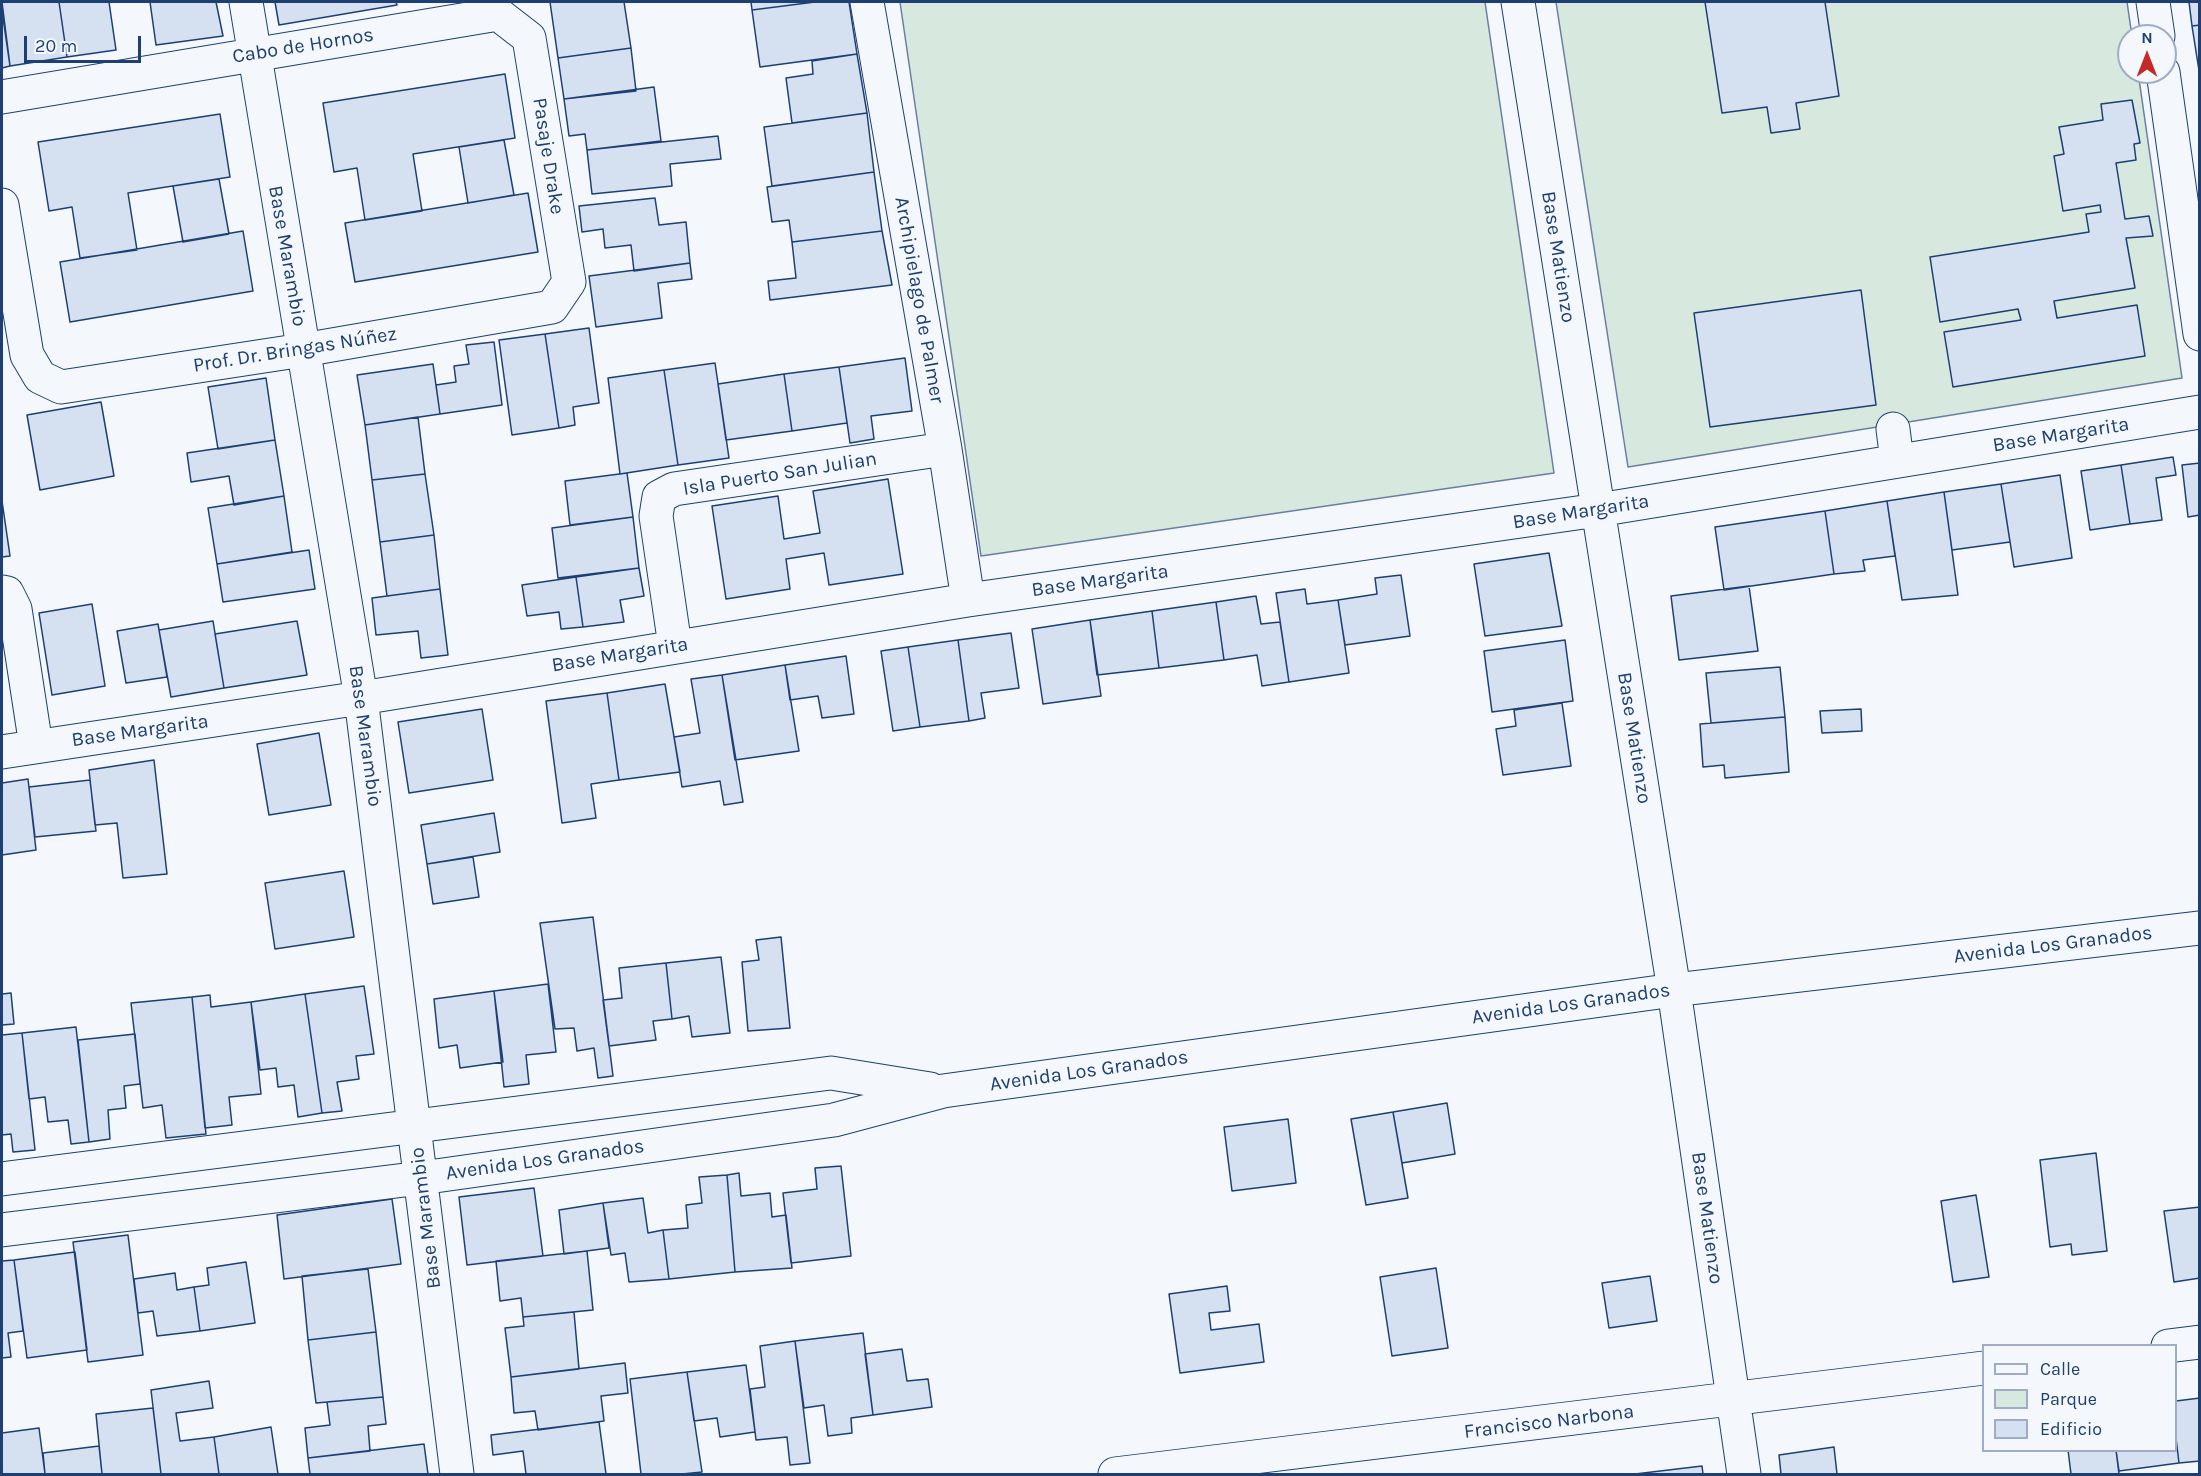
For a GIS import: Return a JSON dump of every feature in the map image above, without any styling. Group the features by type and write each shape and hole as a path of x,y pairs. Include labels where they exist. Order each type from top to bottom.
{"street":[{"name":"Base Marambio","path":"246,2 361,698 457,1474"},
{"name":"Archipielago de Palmer","path":"867,2 945,449 968,600"},
{"name":"Base Matienzo","path":"1518,2 1674,990 1744,1474"},
{"path":"2153,2 2156,24"},
{"name":"Cabo de Hornos","path":"2,97 498,14"},
{"name":"Pasaje Drake","path":"498,14 529,38 569,282 552,307"},
{"path":"2165,84 2194,260 2199,334"},
{"name":"Prof. Dr. Bringas Núñez","path":"2,205 27,355 40,377 61,387 303,350 552,307"},
{"name":"Base Margarita","path":"2,752 361,698 968,600 1598,510 1895,445 2199,412"},
{"name":"Isla Puerto San Julian","path":"675,646 656,516 658,497 674,489 945,449"},
{"path":"2,592 7,593 15,609 36,746"},
{"name":"Avenida Los Granados","path":"2,1230 421,1178 834,1120 943,1091 1674,990 2199,928"},
{"name":"Avenida Los Granados","path":"2,1179 831,1073 943,1091"},
{"path":"2177,1345 2199,1342"},
{"name":"Francisco Narbona","path":"1115,1474 1982,1368"}],"green space":[{"path":"900,2 1485,2 1554,473 981,556"},
{"path":"1556,2 2127,2 2130,24 2117,24 2117,84 2140,84 2182,378 1628,467"}],"building":[{"path":"2,2 59,2 67,57 10,66"},
{"path":"59,2 109,2 116,50 67,57"},
{"path":"150,2 216,2 223,36 156,45"},
{"path":"275,2 396,2 397,5 279,25"},
{"path":"550,2 624,2 631,48 558,58"},
{"path":"751,2 815,2 752,10"},
{"path":"815,2 849,2 857,54 760,67 752,10"},
{"path":"1705,2 1825,2 1839,96 1796,103 1800,129 1771,133 1767,107 1722,113"},
{"path":"2189,2 2200,2 2200,25 2192,26"},
{"path":"2,11 10,66 2,68"},
{"path":"2200,25 2200,77 2192,26"},
{"path":"631,48 636,91 564,99 558,58"},
{"path":"857,54 867,113 792,123 786,78 813,74 812,61"},
{"path":"505,74 515,138 413,154 422,211 365,220 357,168 334,172 323,103"},
{"path":"654,87 661,141 587,150 585,134 569,136 564,99"},
{"path":"2132,100 2140,143 2134,144 2136,160 2116,163 2125,219 2149,216 2153,236 2126,238 2135,288 2054,301 2057,318 2137,305 2145,356 1953,387 1944,332 2021,320 2018,309 1940,322 1930,257 2089,232 2086,214 2101,212 2100,205 2063,211 2054,156 2064,154 2059,127 2103,120 2101,104"},
{"path":"867,113 874,172 772,186 764,127"},
{"path":"220,114 230,177 128,193 137,250 80,258 72,207 49,211 38,142"},
{"path":"718,136 721,159 670,164 672,186 592,194 587,150"},
{"path":"504,140 514,195 468,203 459,147"},
{"path":"874,172 882,231 792,242 789,220 772,222 767,187"},
{"path":"219,179 229,234 183,242 173,186"},
{"path":"528,193 538,252 355,282 345,223"},
{"path":"655,198 659,225 686,222 690,263 634,271 631,245 605,248 603,229 582,232 579,206"},
{"path":"243,231 253,291 70,322 60,262"},
{"path":"882,231 892,285 770,300 768,281 796,278 792,242"},
{"path":"690,263 692,279 658,283 662,318 596,327 589,276"},
{"path":"1861,290 1876,405 1710,427 1694,313"},
{"path":"589,328 599,403 573,407 575,425 559,428 545,334"},
{"path":"545,334 559,428 512,435 499,340"},
{"path":"494,342 502,405 440,414 436,385 456,382 454,366 469,364 466,345"},
{"path":"905,358 912,411 871,416 874,439 850,443 839,367"},
{"path":"715,363 729,458 678,465 664,370"},
{"path":"433,364 440,414 365,425 357,375"},
{"path":"839,367 847,423 792,431 784,374"},
{"path":"664,370 678,465 620,474 608,378"},
{"path":"784,374 792,431 726,440 718,384"},
{"path":"266,378 275,440 218,449 208,387"},
{"path":"101,402 114,476 40,490 27,415"},
{"path":"418,417 425,474 372,480 365,425"},
{"path":"275,440 284,496 234,505 229,476 191,482 187,453"},
{"path":"2173,457 2176,475 2156,478 2162,520 2130,524 2121,465"},
{"path":"2200,463 2200,515 2188,517 2182,465"},
{"path":"2121,465 2130,524 2090,530 2081,471"},
{"path":"627,473 633,517 570,525 565,481"},
{"path":"425,474 434,535 380,542 372,480"},
{"path":"2060,475 2072,558 2014,567 2001,484"},
{"path":"888,479 903,574 829,585 824,553 786,559 790,589 726,599 712,506 778,496 784,539 820,533 813,491"},
{"path":"2001,484 2010,542 1952,550 1944,492"},
{"path":"1944,492 1958,595 1902,600 1887,501"},
{"path":"284,496 292,552 217,564 208,508"},
{"path":"2,501 10,556 2,557"},
{"path":"1887,501 1895,556 1863,560 1865,571 1834,574 1825,511"},
{"path":"1825,511 1834,574 1724,590 1715,527"},
{"path":"633,517 639,568 558,578 552,528"},
{"path":"434,535 440,589 387,596 380,542"},
{"path":"309,550 315,589 223,602 217,564"},
{"path":"1549,553 1562,626 1485,636 1474,564"},
{"path":"639,568 644,596 620,600 624,622 583,627 576,577"},
{"path":"1401,575 1410,636 1345,645 1338,600 1377,594 1375,578"},
{"path":"576,577 583,627 561,629 559,612 527,616 522,585"},
{"path":"1749,586 1758,651 1679,660 1671,596"},
{"path":"440,589 448,655 421,658 418,631 376,635 372,598"},
{"path":"1305,589 1307,604 1338,600 1349,673 1289,682 1276,593"},
{"path":"1256,596 1261,624 1280,622 1289,682 1262,686 1257,655 1224,660 1216,602"},
{"path":"1216,602 1224,660 1159,668 1152,611"},
{"path":"92,604 105,686 52,695 39,613"},
{"path":"1152,611 1159,668 1097,675 1090,620"},
{"path":"1090,620 1101,696 1043,704 1032,629"},
{"path":"213,621 224,688 171,697 159,630"},
{"path":"297,621 307,675 224,688 215,634"},
{"path":"158,624 167,677 126,683 117,631"},
{"path":"1011,633 1019,688 981,693 985,718 969,721 958,640"},
{"path":"958,640 969,721 920,727 908,647"},
{"path":"1565,640 1573,701 1492,712 1484,651"},
{"path":"908,647 920,727 893,731 881,651"},
{"path":"846,656 854,714 822,718 818,696 790,700 785,665"},
{"path":"785,665 799,751 735,760 722,675"},
{"path":"1780,667 1785,717 1711,723 1706,673"},
{"path":"722,675 743,802 724,805 720,781 682,787 674,737 700,733 691,679"},
{"path":"665,684 680,772 619,780 607,693"},
{"path":"607,693 619,780 591,784 596,818 562,823 546,701"},
{"path":"1562,703 1571,766 1503,775 1496,729 1516,726 1514,710"},
{"path":"482,709 493,780 409,793 398,722"},
{"path":"1861,709 1862,731 1822,733 1820,711"},
{"path":"1785,717 1789,772 1725,778 1724,765 1703,767 1700,724"},
{"path":"319,733 331,805 269,815 257,744"},
{"path":"154,760 167,874 123,878 117,823 95,825 89,770"},
{"path":"28,779 36,850 2,855 2,783"},
{"path":"90,780 96,831 35,837 29,787"},
{"path":"494,813 500,852 427,864 421,825"},
{"path":"473,857 479,897 433,904 427,864"},
{"path":"344,871 354,937 275,949 265,883"},
{"path":"593,917 613,1076 598,1078 594,1048 577,1051 574,1028 555,1029 540,923"},
{"path":"781,937 790,1028 748,1031 742,962 759,960 756,940"},
{"path":"721,957 730,1033 692,1037 689,1016 672,1019 666,963"},
{"path":"666,963 672,1019 653,1021 656,1040 609,1046 603,1000 622,998 619,968"},
{"path":"548,984 556,1052 526,1055 529,1084 504,1087 494,991"},
{"path":"364,986 374,1054 356,1056 359,1079 337,1082 342,1111 322,1113 305,994"},
{"path":"494,991 503,1062 460,1068 457,1045 439,1048 434,999"},
{"path":"11,993 14,1024 2,1025 2,994"},
{"path":"305,994 322,1113 298,1117 294,1085 278,1087 276,1068 260,1070 251,1002"},
{"path":"210,995 211,1007 251,1002 261,1094 229,1097 232,1125 205,1128 192,997"},
{"path":"192,997 206,1134 166,1138 162,1105 143,1108 131,1003"},
{"path":"76,1027 89,1142 71,1144 68,1120 48,1122 45,1097 29,1099 22,1033"},
{"path":"22,1033 35,1150 13,1152 11,1134 2,1135 2,1035"},
{"path":"135,1034 140,1084 124,1086 126,1108 108,1110 110,1139 89,1142 78,1040"},
{"path":"1447,1103 1455,1154 1402,1163 1393,1112"},
{"path":"1393,1112 1408,1198 1366,1205 1351,1119"},
{"path":"1288,1119 1296,1183 1232,1191 1224,1127"},
{"path":"2096,1153 2107,1251 2072,1255 2071,1244 2050,1247 2040,1160"},
{"path":"841,1166 851,1256 791,1263 783,1193 817,1189 815,1168"},
{"path":"739,1173 741,1196 770,1193 772,1217 786,1215 792,1268 735,1272 727,1175"},
{"path":"727,1175 735,1272 669,1279 663,1230 688,1228 686,1205 702,1203 699,1177"},
{"path":"534,1188 543,1256 467,1265 459,1197"},
{"path":"1976,1195 1989,1277 1953,1282 1941,1201"},
{"path":"643,1198 648,1233 663,1230 669,1279 629,1282 625,1253 611,1255 603,1203"},
{"path":"392,1199 401,1264 284,1279 277,1215"},
{"path":"603,1203 609,1248 564,1254 559,1210"},
{"path":"2200,1207 2200,1278 2174,1282 2164,1211"},
{"path":"128,1235 143,1355 88,1362 73,1242"},
{"path":"587,1251 593,1310 523,1317 521,1298 500,1301 496,1261"},
{"path":"75,1252 87,1350 27,1358 14,1260"},
{"path":"14,1260 23,1331 8,1333 11,1357 2,1358 2,1261"},
{"path":"246,1262 255,1323 200,1331 194,1287 209,1285 207,1268"},
{"path":"1436,1268 1448,1348 1392,1356 1380,1277"},
{"path":"368,1269 376,1332 308,1340 302,1276"},
{"path":"175,1273 177,1290 194,1287 200,1331 157,1336 153,1311 138,1313 134,1279"},
{"path":"1650,1276 1657,1321 1609,1328 1602,1283"},
{"path":"1227,1286 1230,1311 1209,1313 1211,1330 1259,1324 1264,1362 1180,1373 1169,1294"},
{"path":"574,1312 579,1369 511,1377 505,1328 524,1326 523,1317"},
{"path":"376,1332 383,1397 316,1403 308,1340"},
{"path":"863,1333 873,1415 851,1418 852,1433 828,1436 824,1405 804,1408 795,1341"},
{"path":"795,1341 810,1463 790,1465 787,1437 756,1440 750,1389 765,1387 760,1346"},
{"path":"902,1349 907,1381 928,1379 932,1407 873,1415 865,1354"},
{"path":"625,1363 628,1393 601,1396 604,1421 538,1430 535,1411 514,1413 511,1377"},
{"path":"746,1365 755,1432 720,1437 717,1418 694,1421 687,1372"},
{"path":"687,1372 702,1472 641,1474 630,1379"},
{"path":"209,1381 213,1408 176,1413 180,1441 214,1437 219,1474 161,1474 151,1390"},
{"path":"383,1397 386,1424 368,1426 370,1451 308,1458 305,1428 330,1425 327,1402"},
{"path":"2200,1398 2200,1461 2179,1463 2177,1401"},
{"path":"153,1408 161,1474 102,1474 96,1414"},
{"path":"599,1422 606,1474 526,1474 523,1451 493,1455 491,1435"},
{"path":"271,1427 278,1474 219,1474 214,1437"},
{"path":"39,1428 45,1474 2,1474 2,1433"},
{"path":"424,1444 428,1474 310,1474 308,1458"},
{"path":"99,1446 102,1474 45,1474 43,1453"},
{"path":"2177,1446 2179,1463 2119,1471 2116,1452 2177,1452"},
{"path":"1834,1447 1837,1474 1781,1474 1779,1455"},
{"path":"2068,1452 2116,1452 2119,1474 2071,1474"},
{"path":"1702,1466 1703,1474 1635,1474"}]}
